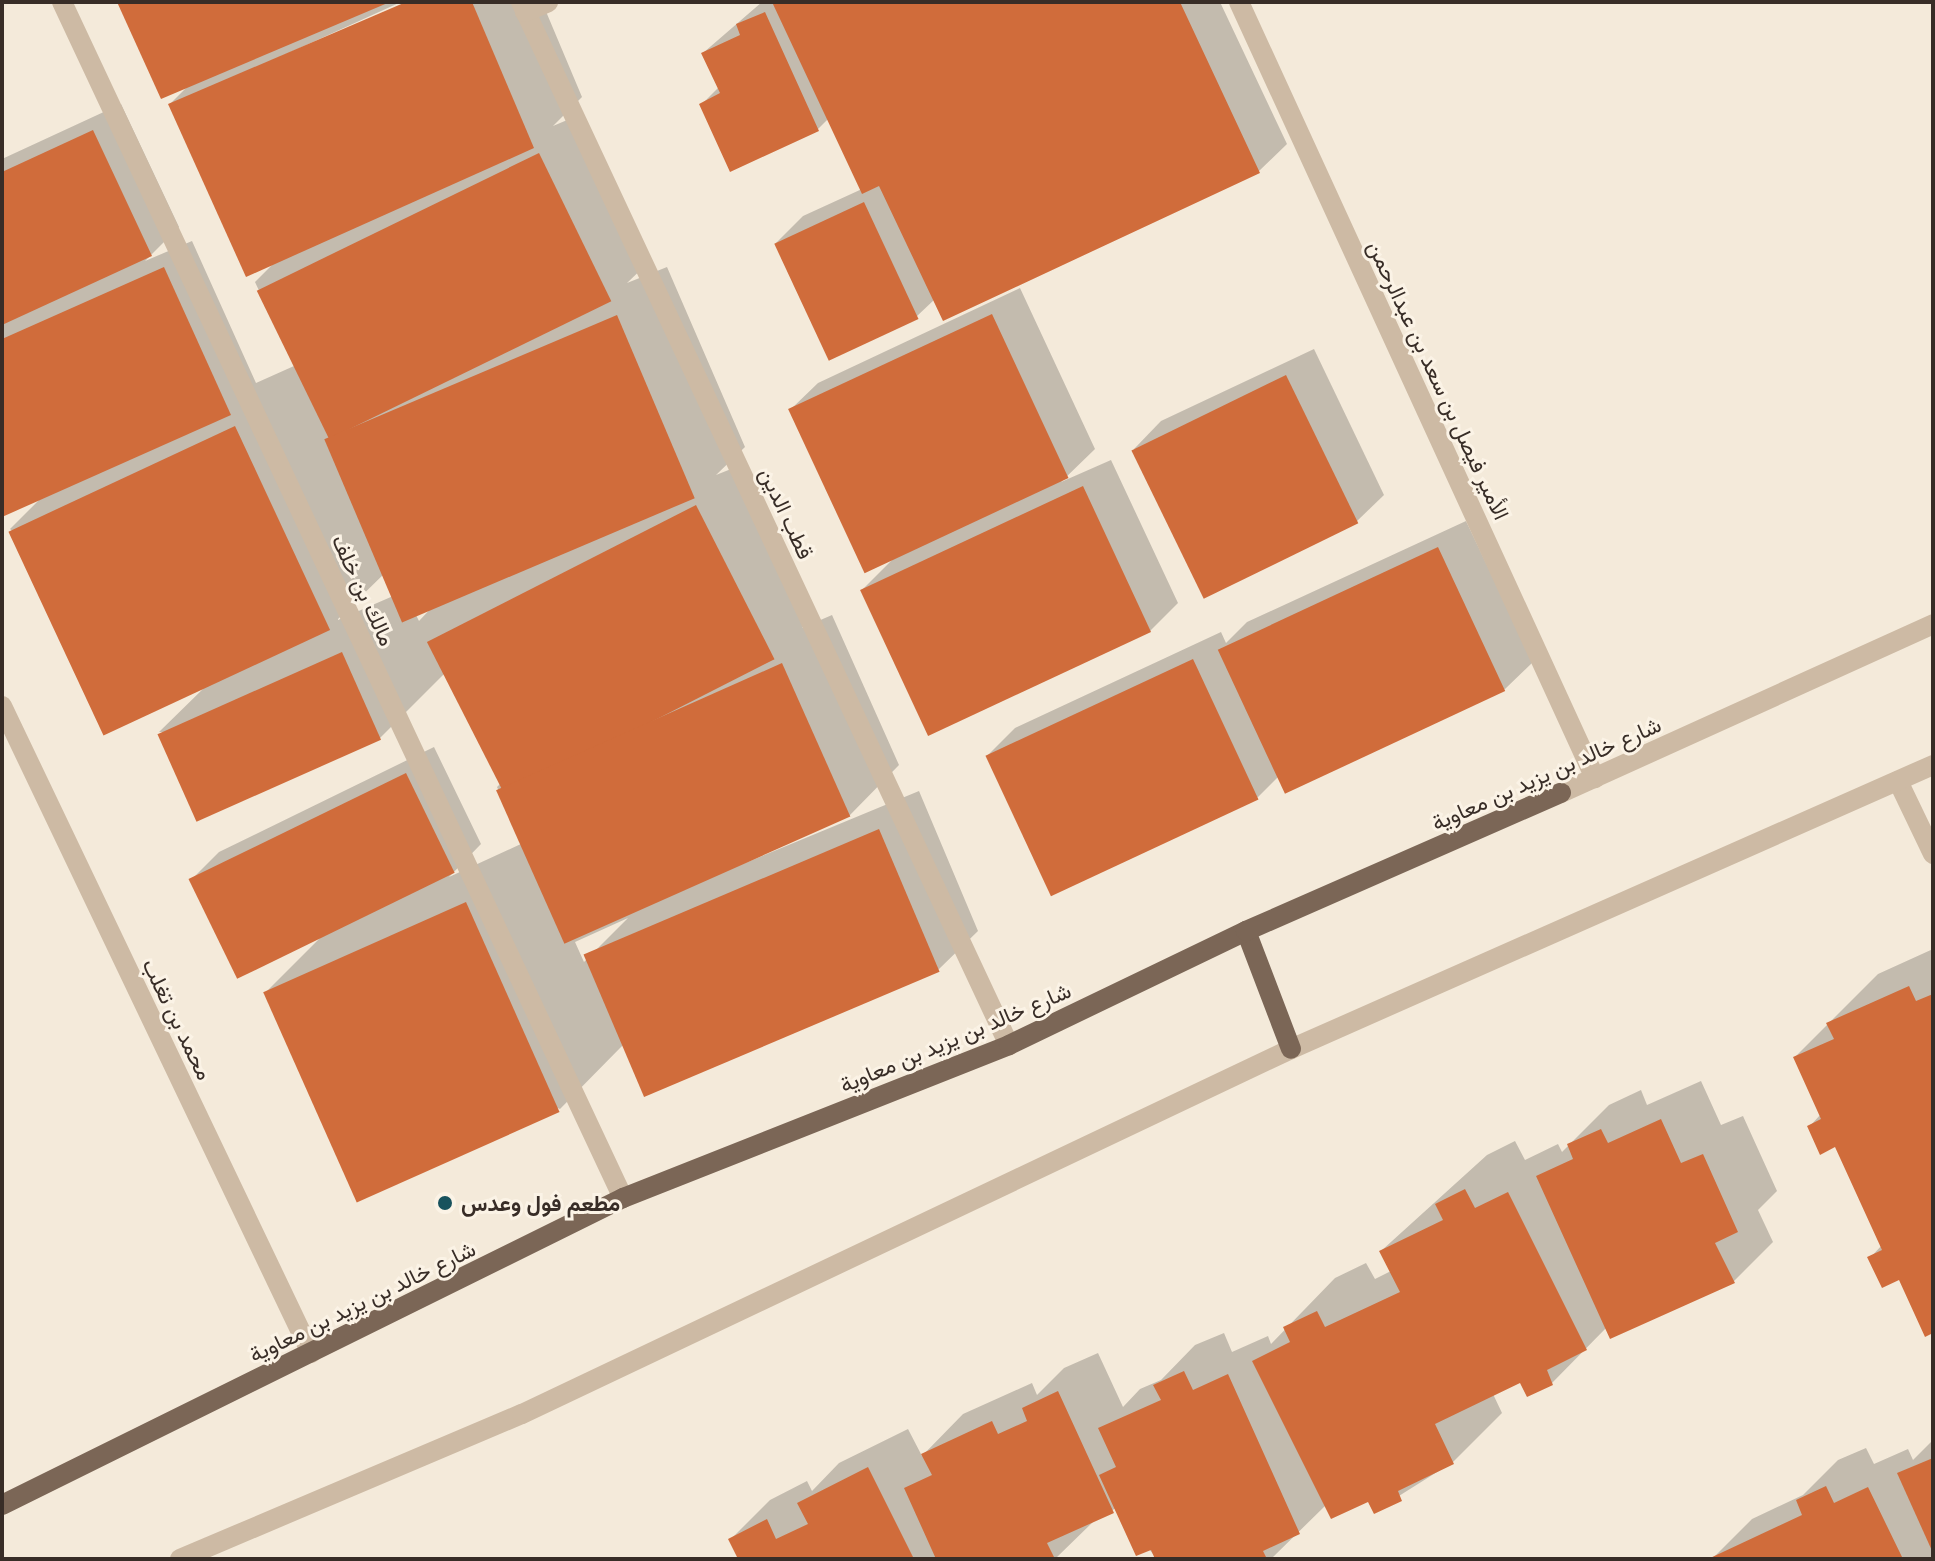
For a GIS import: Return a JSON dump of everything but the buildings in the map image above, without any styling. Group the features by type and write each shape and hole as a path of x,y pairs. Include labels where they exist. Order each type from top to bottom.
{"main road":[{"name":"شارع خالد بن يزيد بن معاوية","path":"2,1505 623,1198 1009,1045 1246,931 1561,793"},
{"path":"1246,931 1291,1049"}],"street":[{"name":"مالك بن خلف","path":"62,2 623,1198"},
{"path":"523,7 548,2"},
{"name":"الأمير فيصل بن سعد بن عبدالرحمن","path":"1239,2 1595,778"},
{"name":"قطب الدين","path":"523,7 1009,1045"},
{"name":"شارع خالد بن يزيد بن معاوية","path":"1561,793 1933,624"},
{"name":"محمد بن تغلب","path":"2,706 311,1353"},
{"path":"180,1559 522,1414 1291,1049 1933,765"},
{"path":"1898,781 1933,854"}],"place":[{"name":"مطعم فول وعدس","path":"445,1203"}]}
